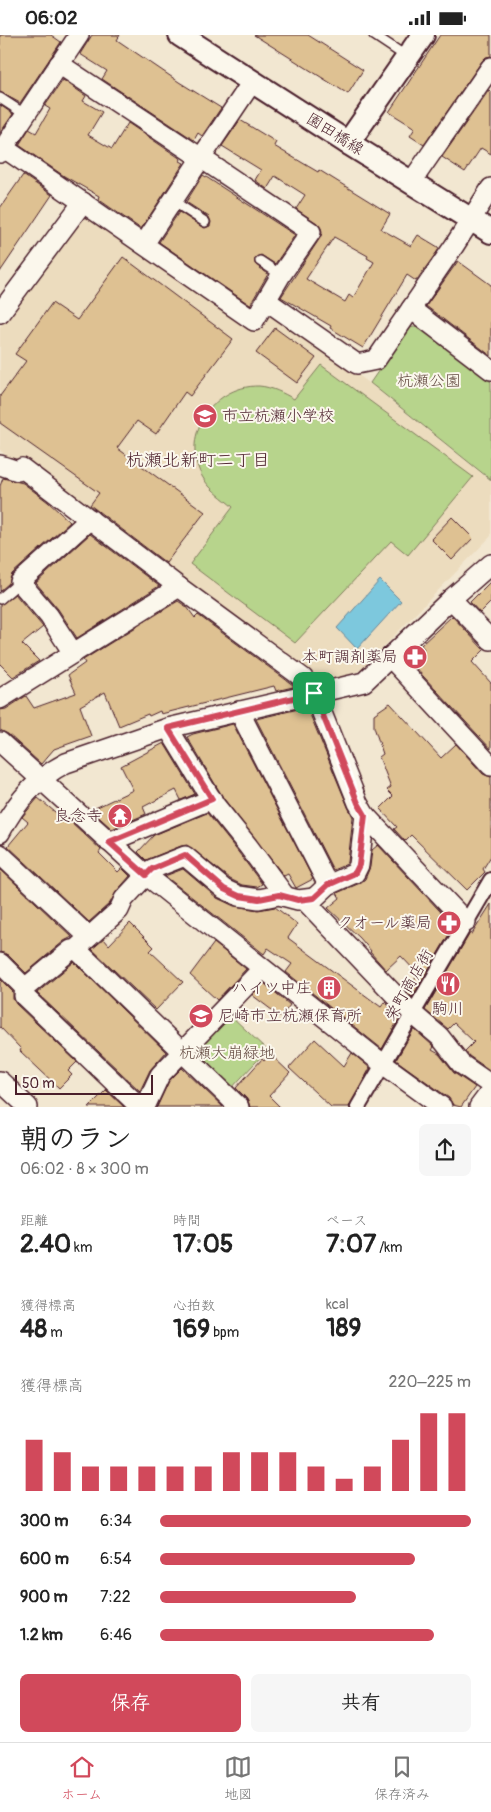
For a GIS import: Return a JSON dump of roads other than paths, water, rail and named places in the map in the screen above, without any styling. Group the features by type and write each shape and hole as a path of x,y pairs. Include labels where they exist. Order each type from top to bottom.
{"street":[{"path":"60,64 311,232 281,275 254,321 83,202 2,150 79,35"},
{"name":"園田橋線","path":"180,35 491,232"},
{"path":"348,143 423,35"},
{"path":"412,181 491,67"},
{"path":"144,244 252,82"},
{"path":"267,301 357,364 376,360 491,188"},
{"path":"0,313 83,202"},
{"path":"411,309 491,370"},
{"path":"0,465 18,471 22,468 179,587 304,678 314,693 358,803 365,815 466,922"},
{"path":"73,653 49,616 20,582 90,519"},
{"path":"0,833 10,813 40,779 51,770 66,763 168,728 364,682 451,599 491,564"},
{"path":"0,699 179,587"},
{"path":"451,599 491,640"},
{"path":"390,657 491,766"},
{"path":"238,711 328,885"},
{"path":"168,728 214,805 248,846 285,897"},
{"path":"0,743 146,875 262,969 442,1107"},
{"path":"109,842 212,799"},
{"path":"365,815 359,865 355,873 328,885 308,904 412,1014 440,1037 461,1064 491,1085"},
{"path":"0,854 182,1053 239,1107"},
{"path":"140,1107 24,996 25,988 71,949 82,943 119,910 124,899 152,869 185,855 224,889 239,896 259,899 279,895 298,900 314,898"},
{"name":"栄町商店街","path":"358,1107 491,879"},
{"path":"0,963 25,988"},
{"path":"145,1107 160,1075 262,969"},
{"path":"0,1081 28,1107"},
{"path":"479,1107 491,1091"}],"lane":[{"path":"374,35 407,57"},
{"path":"0,98 26,115"},
{"path":"173,201 205,221"},
{"path":"260,261 281,275"},
{"path":"0,599 20,582"}],"water":[{"path":"380,580 401,601 357,649 337,628"}],"place":[{"name":"市立杭瀬小学校","path":"205,416"},
{"name":"本町調剤薬局","path":"415,657"},
{"name":"良念寺","path":"120,816"},
{"name":"クオール薬局","path":"449,923"},
{"name":"駒川","path":"448,984"},
{"name":"ハイツ中庄","path":"329,988"},
{"name":"尼崎市立杭瀬保育所","path":"201,1016"}],"district":[{"name":"杭瀬北新町二丁目","path":"198,460"}],"park label":[{"name":"杭瀬公園","path":"429,381"},
{"name":"杭瀬大崩緑地","path":"227,1053"}]}
